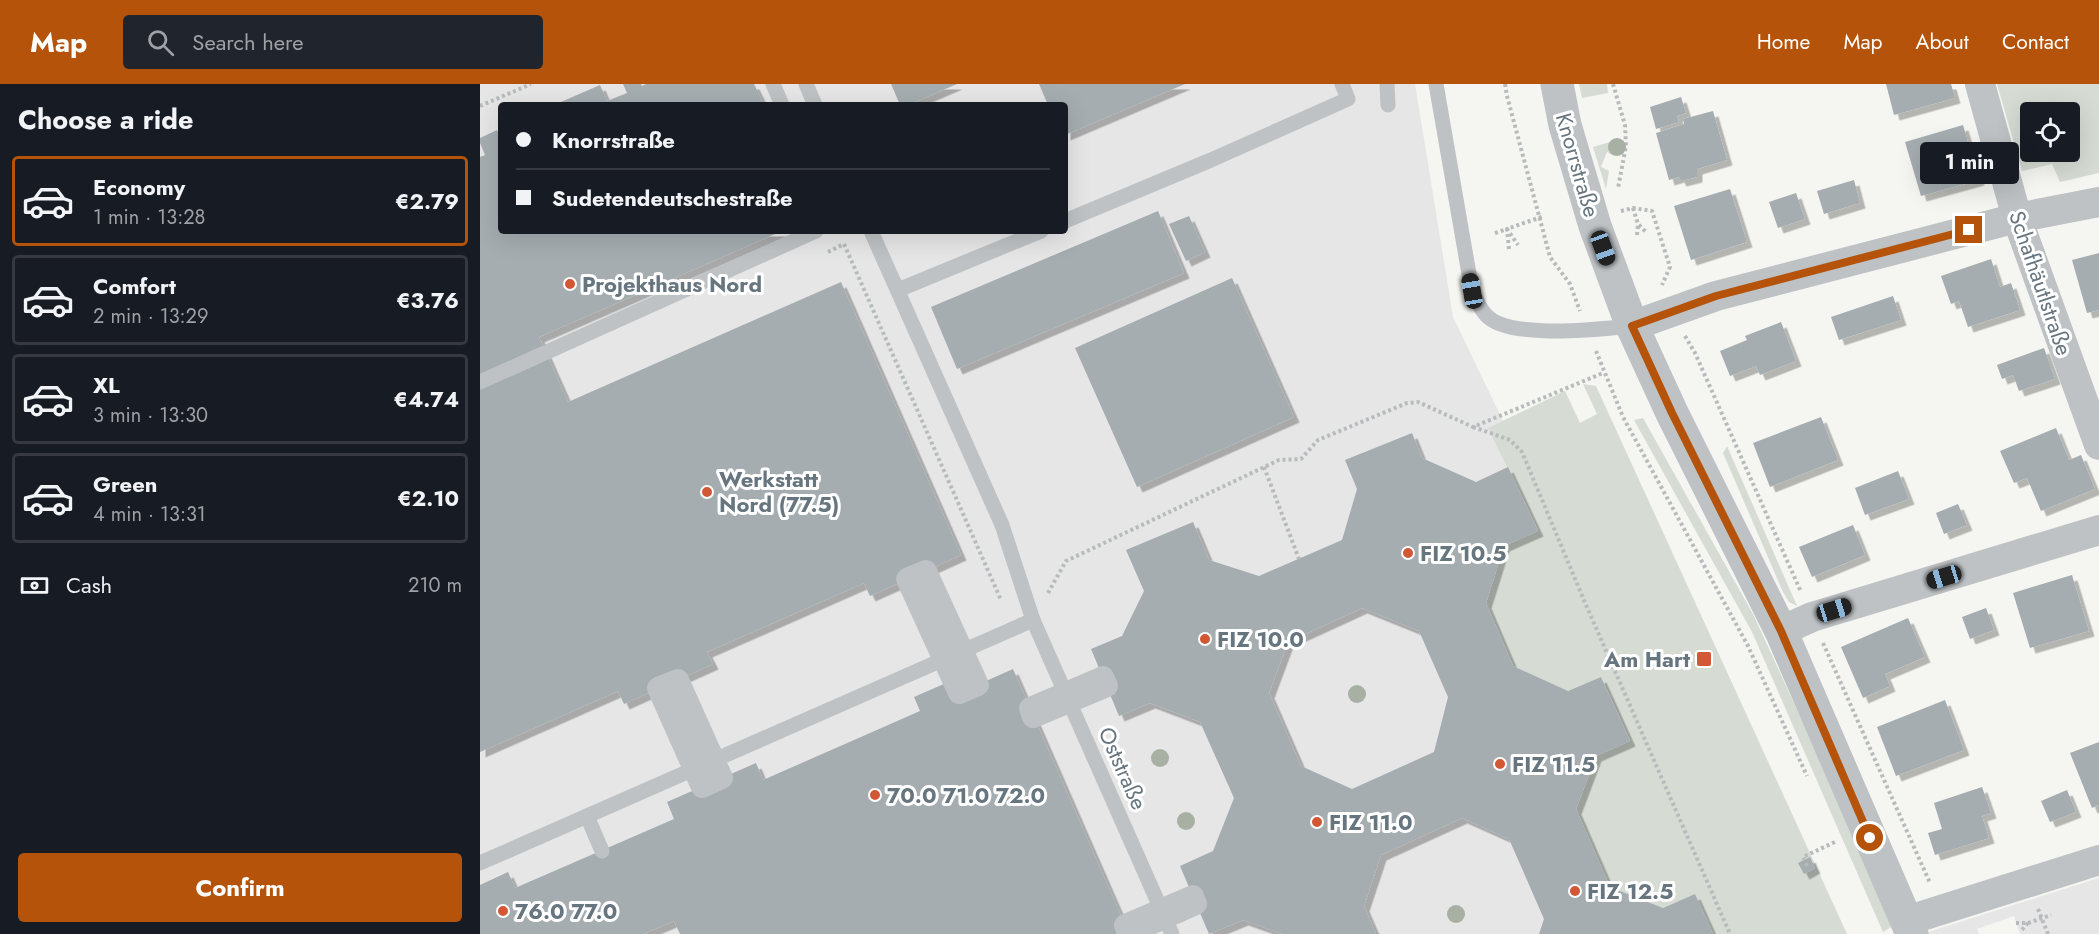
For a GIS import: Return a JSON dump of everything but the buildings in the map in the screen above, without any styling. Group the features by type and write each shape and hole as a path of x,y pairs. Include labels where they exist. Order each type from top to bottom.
{"street":[{"name":"Knorrstraße","path":"1557,84 1565,124 1589,206 1632,326 1668,405 1781,631 1909,927"},
{"name":"Schafhäutlstraße","path":"1980,84 2018,218 2099,445"},
{"path":"1632,326 1716,296 2018,218 2099,202"},
{"path":"1781,631 1812,617 2099,530"},
{"path":"926,571 978,685 959,693 907,579 926,571"},
{"path":"1909,927 2099,860"}],"lane":[{"path":"773,84 781,102"},
{"path":"806,84 814,102"},
{"path":"1068,220 1348,99 1342,84"},
{"path":"1387,84 1388,105"},
{"path":"1436,84 1472,291 1487,316 1512,328 1588,330 1632,326"},
{"path":"480,382 809,234"},
{"name":"Oststraße","path":"872,234 1002,525 1032,620 1172,934"},
{"path":"898,290 1034,234"},
{"path":"480,863 1032,620"},
{"path":"587,816 602,851"}],"path":[{"path":"480,106 531,84"},
{"path":"1505,84 1550,257 1570,284 1603,372 1623,417 1748,646 1807,776"},
{"path":"1613,84 1624,124 1626,146 1618,185 1619,194"},
{"path":"1620,202 1621,211 1632,207 1652,211 1670,267 1658,293"},
{"path":"1632,207 1638,224 1637,235"},
{"path":"1495,233 1541,216"},
{"path":"1638,224 1646,232"},
{"path":"1507,229 1518,245"},
{"path":"1507,229 1509,249"},
{"path":"823,254 844,244 1014,628"},
{"path":"1473,427 1603,372"},
{"path":"1032,620 1066,561 1279,460 1301,459 1318,440 1407,403 1418,402 1473,427 1510,440 1522,452 1586,605 1730,934"},
{"path":"1264,467 1299,559"},
{"path":"1832,831 1841,852"},
{"path":"1807,866 1803,857 1837,841"},
{"path":"2036,902 2048,934"},
{"path":"2016,923 2028,923 2051,915"},
{"path":"2020,932 2028,923"}],"shaded area":[{"path":"480,84 1415,84 1453,317 1750,934 480,934"},
{"path":"1579,84 1607,84 1608,93 1582,98"},
{"path":"1997,84 2099,84 2099,173 2060,182 2052,164 2022,171"},
{"path":"1620,139 1614,156 1607,152 1601,167 1609,171 1606,189 1593,147"},
{"path":"1583,384 1596,386 1847,934 1713,934 1695,894 1663,908 1610,887 1576,809 1596,756 1630,740 1601,677 1568,691 1513,666 1486,603 1504,546 1538,530 1488,428 1565,391 1580,423 1597,414"},
{"path":"1643,418 1753,614 1893,926 1883,932 1752,632 1634,420"},
{"path":"1727,446 1797,606 1789,602 1783,592 1723,453"},
{"path":"2099,878 2099,934 2020,934 2014,916 1977,929 1979,934 1922,934"}],"place":[{"name":"Projekthaus Nord","path":"570,284"},
{"name":"Werkstatt Nord (77.5)","path":"707,492"},
{"name":"FIZ 10.5","path":"1408,553"},
{"name":"FIZ 10.0","path":"1205,639"},
{"name":"Am Hart","path":"1704,659"},
{"name":"FIZ 11.5","path":"1500,764"},
{"name":"70.0 71.0 72.0","path":"875,795"},
{"name":"FIZ 11.0","path":"1317,822"},
{"name":"FIZ 12.5","path":"1575,891"},
{"name":"76.0 77.0","path":"503,911"}],"route":[{"path":"1870,838 1781,631 1672,413 1632,326 1716,296 1969,230"}]}
